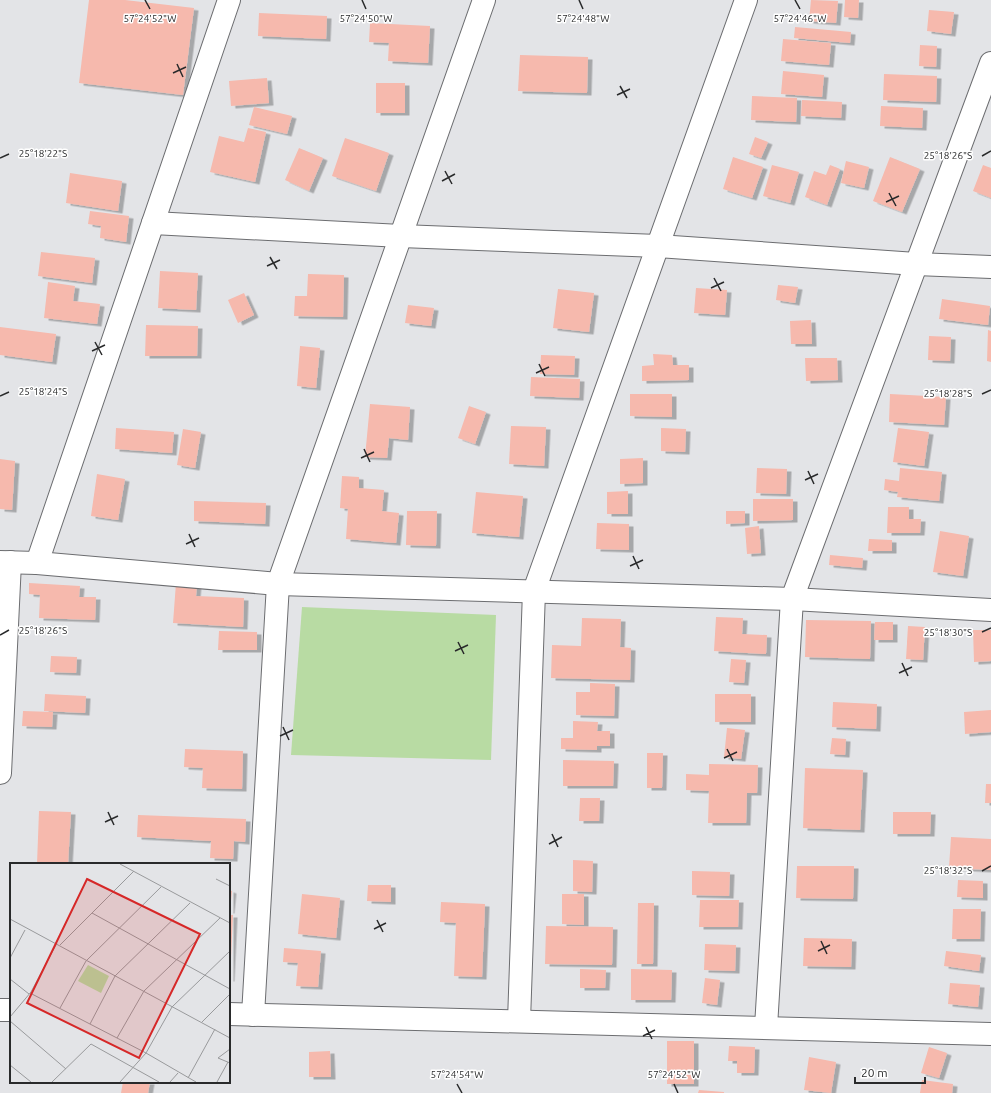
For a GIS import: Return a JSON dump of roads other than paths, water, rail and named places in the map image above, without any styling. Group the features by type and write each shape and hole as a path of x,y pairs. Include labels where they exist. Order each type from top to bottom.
{"street":[{"path":"37,563 229,0"},
{"path":"253,1015 278,584 484,0"},
{"path":"519,1021 534,591 746,0"},
{"path":"766,1027 792,599 991,63"},
{"path":"153,223 401,236 658,246 991,268"},
{"path":"0,773 5,562 37,563 278,584 792,599 991,610"},
{"path":"230,1014 991,1034"}]}
